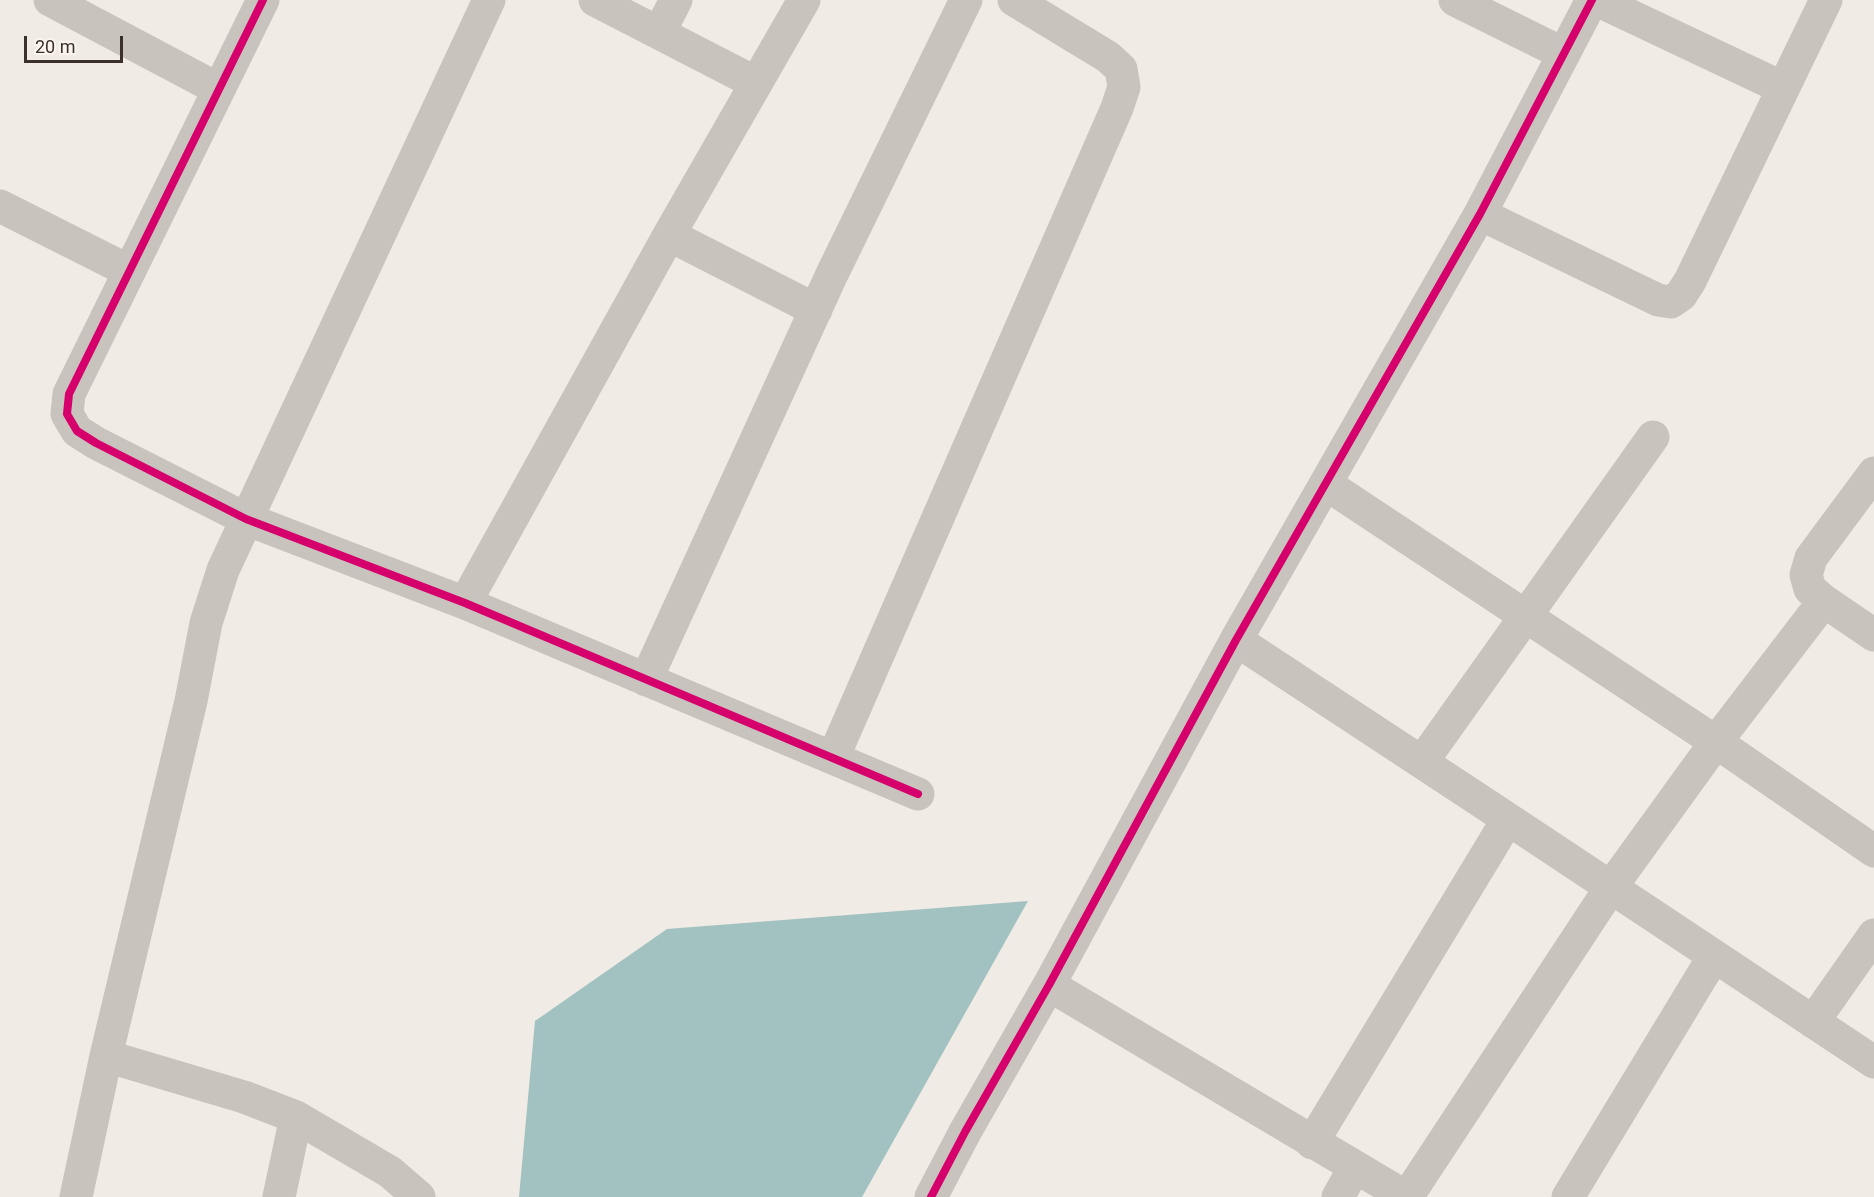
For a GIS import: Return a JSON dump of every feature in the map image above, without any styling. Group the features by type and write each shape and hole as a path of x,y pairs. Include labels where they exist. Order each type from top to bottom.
{"street":[{"path":"50,0 218,89"},
{"path":"263,0 69,394 68,414 77,431 96,443 246,519 465,603 918,794"},
{"path":"76,1197 106,1056 191,701 206,623 224,570 489,0"},
{"path":"595,0 756,83"},
{"path":"659,33 676,0"},
{"path":"465,603 669,235 804,0"},
{"path":"646,680 816,310 966,0"},
{"path":"833,758 1117,108 1124,87 1121,69 1108,57 1014,0"},
{"path":"1455,0 1564,54"},
{"path":"931,1197 1236,640 1480,214 1592,0"},
{"path":"1597,0 1783,88"},
{"path":"1480,214 1658,300 1671,302 1681,295 1690,281 1826,0"},
{"path":"0,206 129,271"},
{"path":"669,235 816,310"},
{"path":"1422,762 1653,437"},
{"path":"1874,473 1811,558 1806,575 1810,589 1874,635"},
{"path":"1326,484 1716,742 1874,851"},
{"path":"1048,985 1312,1143 1407,1197 1611,887 1716,742 1824,601"},
{"path":"1236,640 1874,1062"},
{"path":"1312,1143 1508,819"},
{"path":"1814,1022 1874,934"},
{"path":"1568,1197 1714,956"},
{"path":"106,1056 244,1097 296,1117 390,1172 419,1197"},
{"path":"279,1197 296,1117"},
{"path":"1338,1197 1355,1167"}],"water":[{"path":"1028,901 862,1197 519,1197 535,1021 667,929"}],"cycle path":[{"path":"263,0 69,394 67,414 77,431 96,443 246,519 465,603 918,794"},
{"path":"931,1197 1236,640 1480,214 1592,0"}]}
